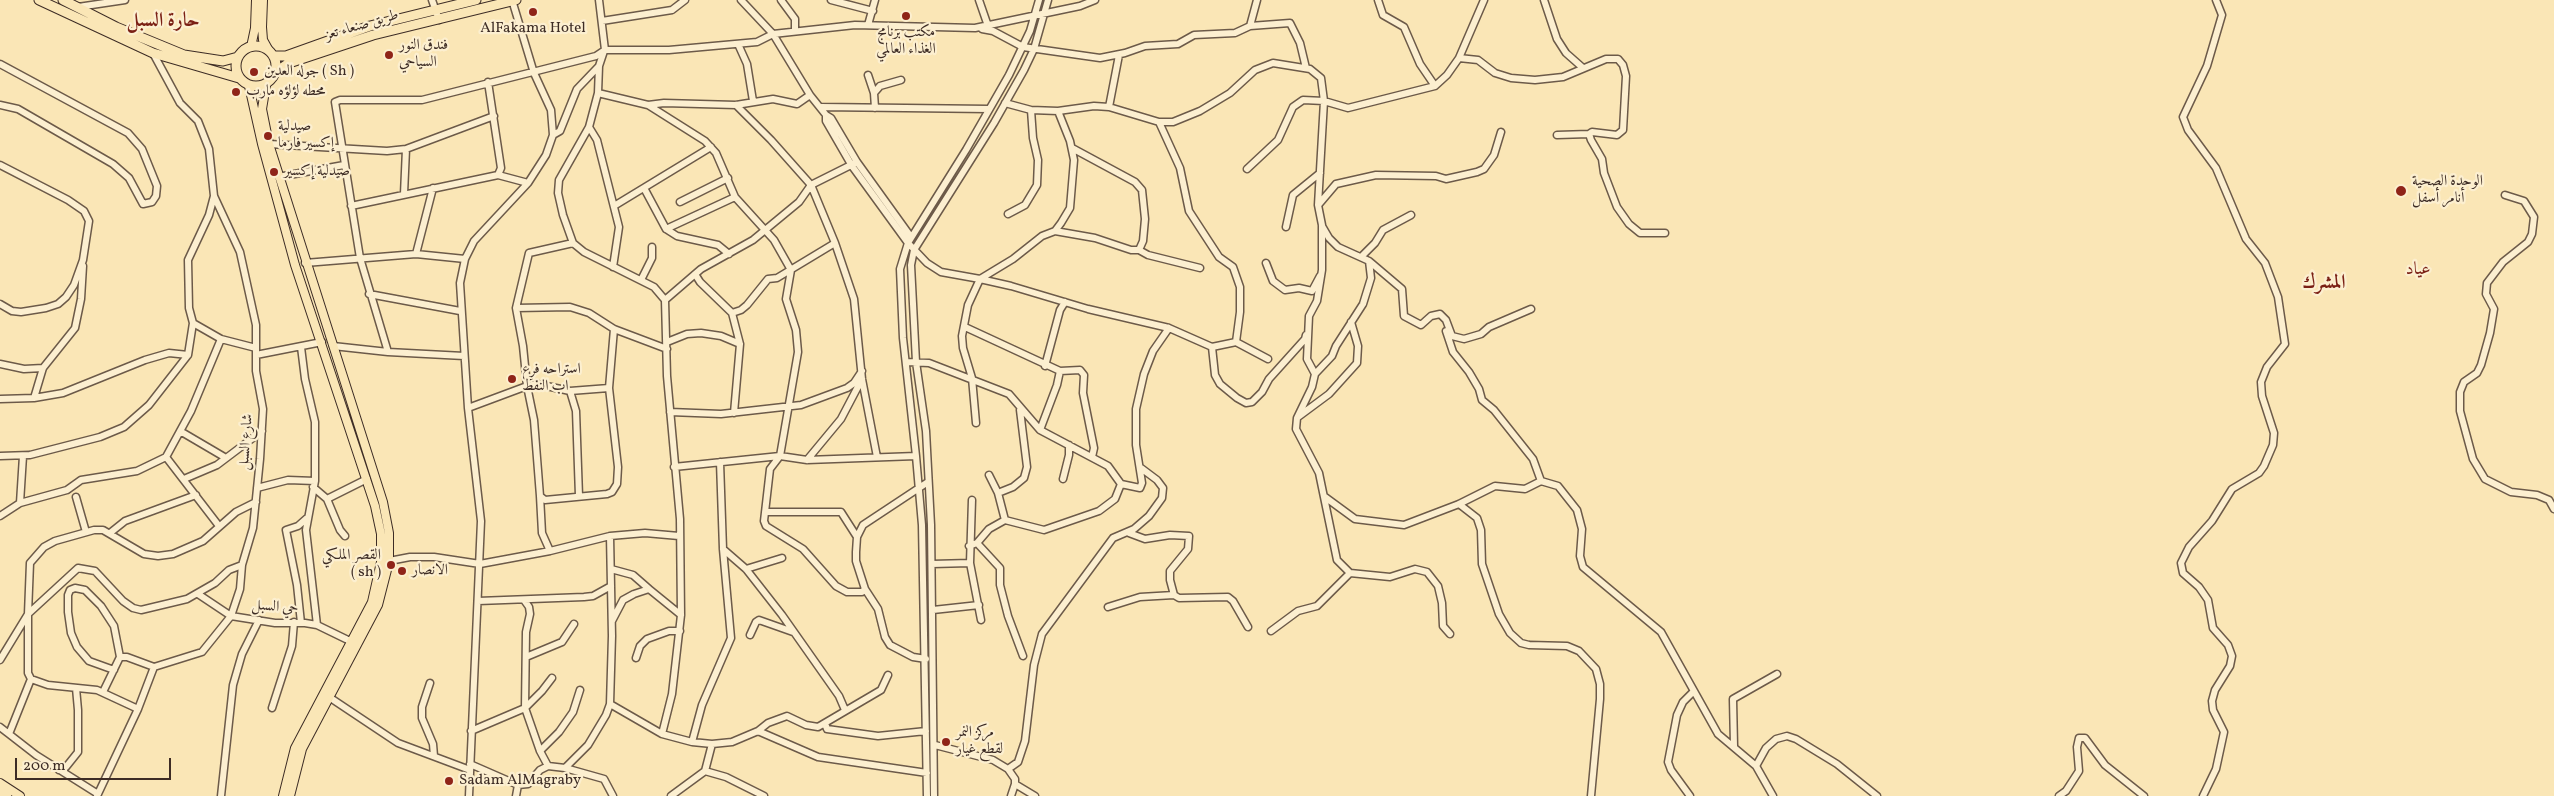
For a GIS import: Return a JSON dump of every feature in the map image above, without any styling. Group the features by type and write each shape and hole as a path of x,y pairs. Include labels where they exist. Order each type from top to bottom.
{"highway":[{"path":"39,0 153,54 239,78 249,86 266,85 276,72 271,53 260,46 251,46 238,57 223,61 184,55 116,27 63,0"},
{"name":"طريق صنعاء تعز","path":"271,53 286,56 370,26 440,6 476,0"},
{"name":"طريق صنعاء تعز","path":"276,72 289,64 374,35 513,0"},
{"path":"238,57 236,64 239,78"}],"main road":[{"path":"251,46 255,28 256,0"},
{"path":"263,0 263,40 271,53"},
{"path":"266,85 262,109 278,177 383,502 389,533 383,590 373,619 302,749 290,796"},
{"path":"249,86 266,162 295,266 322,342 379,520 385,562 372,602 295,748 283,796"},
{"path":"0,783 20,796"},
{"path":"0,792 7,796"}],"street":[{"path":"78,7 125,0"},
{"path":"432,0 440,6 443,19"},
{"path":"468,796 481,521 468,408 460,311 460,284 465,259 474,241 528,183 546,155 553,134 551,110 534,72 513,0"},
{"path":"599,0 604,50 599,66 598,93 589,127 559,180 560,200 574,243 584,252 654,287 665,300 670,412 680,536 681,615 672,694 662,734"},
{"path":"602,21 672,10 685,0"},
{"path":"741,0 773,34 810,96 826,114 826,121 854,164 909,240 914,250 927,264 942,272 1011,286 1065,302 1169,328 1212,347 1236,342 1268,359"},
{"path":"781,0 795,19 794,31"},
{"path":"831,0 873,11"},
{"path":"868,25 875,0"},
{"path":"979,0 988,26"},
{"path":"927,796 926,659 918,487 906,362 900,269 909,240 989,110 1023,47 1036,14 1039,0"},
{"path":"934,796 935,715 932,564 926,431 916,362 910,279 914,250 1005,103 1034,49 1048,0"},
{"path":"975,28 1080,6 1095,0"},
{"path":"1250,26 1257,0"},
{"path":"1378,0 1383,15 1404,27 1420,64 1435,86"},
{"path":"1247,168 1278,140 1293,107 1303,100 1324,101 1348,108 1435,86 1447,75 1460,58 1484,0"},
{"path":"1544,0 1557,39 1566,53 1583,68"},
{"path":"2203,796 2216,769 2224,732 2213,710 2212,701 2215,690 2230,666 2232,656 2228,645 2213,628 2208,600 2199,587 2182,572 2182,564 2189,547 2212,521 2232,489 2259,473 2264,466 2273,445 2274,432 2262,396 2261,382 2267,367 2285,344 2278,297 2265,263 2246,239 2216,168 2188,130 2183,117 2206,66 2222,16 2216,0"},
{"path":"388,352 369,294 360,258 335,102 340,100 412,101 596,56 604,50 669,50 738,44 757,42 773,34 868,25 993,30 1023,47 1100,58 1119,55 1145,46 1178,44 1194,35 1235,33 1250,26 1290,23 1300,43 1306,68"},
{"path":"738,44 747,64 753,101"},
{"name":"شارع السبل","path":"153,54 180,103 198,121 209,149 214,196 240,252 256,325 256,356 263,409 256,502 249,547 242,564 240,589 231,616 202,652 154,667"},
{"path":"1109,107 1119,55"},
{"path":"1460,58 1478,60 1494,74 1535,80 1563,77 1610,58 1618,59 1623,65 1626,76 1626,102 1621,133 1592,132 1589,134 1557,135"},
{"path":"1005,103 1031,110 1058,111 1094,106 1109,107 1159,122 1173,122 1200,111 1230,93 1255,70 1273,63 1310,69 1320,78 1324,101 1318,205 1322,225 1322,270 1321,286 1317,301 1309,316 1305,340 1252,402 1246,403 1220,384 1215,375 1212,347"},
{"path":"0,64 128,133 142,149 157,186 156,196 152,202 143,204 129,178 113,164 18,109 0,105"},
{"path":"553,134 560,131 577,89 599,66"},
{"path":"868,75 874,92 875,108"},
{"path":"874,92 880,86 901,80"},
{"path":"488,82 501,168 498,175"},
{"path":"598,93 648,105 664,103 736,105 772,99 797,104 810,96"},
{"path":"648,105 668,120 694,132 711,147 728,178 735,197 751,217 765,230 783,254 791,270 786,299 796,330 798,352 780,456 770,469 764,521 766,526 803,548 836,586 847,592 856,593 865,589"},
{"path":"736,105 771,140 811,185 835,243 854,299 862,379 877,456"},
{"path":"821,107 989,110"},
{"path":"1008,214 1025,205 1037,185 1038,160 1033,138 1031,110"},
{"path":"1055,231 1070,208 1074,160 1072,148 1058,111"},
{"path":"269,144 342,149 406,149 494,116"},
{"path":"1159,122 1180,168 1189,211 1219,257 1233,267 1240,286 1240,312 1236,342"},
{"path":"589,127 597,140 619,227 613,267"},
{"path":"1318,205 1336,184 1376,175 1428,176 1446,179 1477,172 1484,169 1494,156 1500,132"},
{"path":"1589,134 1602,158 1604,173 1617,207 1629,224 1640,233 1664,233"},
{"path":"614,206 711,147"},
{"path":"1072,148 1134,182 1142,190 1145,219 1143,241 1139,250"},
{"path":"404,194 406,149"},
{"path":"665,300 695,274 765,230 799,202 811,185 854,164"},
{"path":"0,165 68,200 84,211 89,221 83,260 82,299 75,328 43,368 34,398"},
{"path":"278,177 344,165"},
{"path":"1286,227 1288,210 1293,195 1320,173"},
{"path":"351,206 498,175 528,183"},
{"path":"680,202 728,178"},
{"path":"416,254 433,188"},
{"path":"644,188 666,229 677,236 718,245 729,254"},
{"path":"2505,195 2524,201 2534,217 2532,234 2528,242 2503,262 2487,283 2486,294 2494,309 2490,334 2477,373 2464,382 2460,392 2460,412 2473,459 2485,479 2511,492 2549,500 2554,509"},
{"path":"0,456 23,456 100,437 124,428 149,405 188,354 193,323 189,308 188,260 209,216 214,196"},
{"path":"666,229 735,197"},
{"path":"1361,257 1375,243 1383,230 1411,215"},
{"path":"1322,225 1329,238 1338,247 1369,261 1402,289 1404,316 1421,325 1432,316 1440,314"},
{"path":"976,423 972,378 962,348 968,305 980,280 1014,259 1042,236 1055,231 1095,238 1131,250 1139,250 1148,255 1200,268"},
{"path":"550,551 542,533 534,420 527,386 523,346 516,308 529,253 574,243"},
{"path":"732,313 741,310 747,305 768,280 778,278 835,243"},
{"path":"641,280 652,258 652,247"},
{"path":"305,263 416,254 465,259"},
{"path":"0,304 12,311 21,312 58,304 74,284 83,260"},
{"path":"1369,261 1371,278 1369,289 1359,312 1350,322 1332,356 1315,374 1312,387 1297,418 1296,429 1319,473 1337,560 1350,573 1390,577 1415,569 1427,572 1438,586 1442,603 1443,626 1450,634"},
{"path":"1266,263 1273,281 1285,290 1299,288 1312,291 1322,270"},
{"path":"695,274 700,282 732,313 740,344 734,413"},
{"path":"369,294 460,311"},
{"path":"1045,366 1060,310 1065,302"},
{"path":"516,308 570,307 589,314 614,329 667,346 687,334 701,333 721,336 740,344"},
{"path":"1440,314 1446,320 1452,336 1464,339 1481,334 1489,328 1531,309"},
{"path":"1440,314 1453,352 1469,372 1482,400 1494,410 1533,459 1541,482"},
{"path":"1297,418 1329,394 1357,364 1358,346 1350,322"},
{"path":"193,323 221,339 256,348"},
{"path":"1308,324 1307,359 1315,374"},
{"path":"965,327 1045,366 1060,371 1080,370 1084,375 1084,393 1094,448 1092,458"},
{"path":"906,362 929,363 972,378 1009,394 1040,430 1108,466 1121,484 1140,488 1142,475 1136,445 1136,409 1142,382 1153,351 1169,328"},
{"path":"540,496 545,500 607,494 612,492 617,484 618,467 609,388 614,329"},
{"path":"0,516 20,503 67,490 82,480 148,468 166,457 180,431 221,339"},
{"path":"256,356 322,342"},
{"path":"333,346 388,352 464,356"},
{"path":"301,347 305,379 315,422 314,484 306,530 317,626"},
{"path":"0,399 34,398 63,392 122,368 169,353 188,354"},
{"path":"0,364 24,369 43,368"},
{"path":"1040,430 1057,385 1060,371"},
{"path":"670,412 734,413 801,405 847,388 854,383 862,372"},
{"path":"807,460 841,419 862,379"},
{"path":"468,408 527,386 546,384 570,390 609,388"},
{"path":"570,390 576,412 579,496"},
{"path":"998,493 1013,487 1024,478 1028,467 1020,409"},
{"path":"180,431 226,458"},
{"path":"184,479 201,474 242,448 262,431"},
{"path":"1063,479 1070,455 1070,445"},
{"path":"20,503 23,456"},
{"path":"674,467 780,456 807,460 916,456"},
{"path":"166,457 219,526"},
{"path":"692,742 702,705 730,638 723,549 720,462"},
{"path":"1008,770 1018,762 1025,741 1034,665 1042,634 1113,538 1129,533 1149,516 1162,498 1163,488 1157,480 1141,468"},
{"path":"989,475 998,493 1005,520"},
{"path":"328,499 367,479"},
{"path":"257,488 288,480 314,484 328,499 340,530 345,536"},
{"path":"926,659 913,657 890,645 885,637 878,609 865,589 856,561 857,537 863,525 928,482"},
{"path":"1325,497 1355,518 1404,525 1458,504 1496,486 1525,489 1541,482 1558,486 1577,510 1582,529 1580,556 1583,566 1662,632 1718,734 1756,766 1773,796"},
{"path":"969,546 977,544 989,529 1005,520 1044,530 1100,512 1115,499 1121,484"},
{"path":"110,533 125,522 196,496"},
{"path":"76,497 86,532"},
{"path":"972,500 969,546 970,563 981,620"},
{"path":"9,734 30,679 28,673 28,575 30,563 36,554 55,541 94,530 110,533 129,548 144,554 158,556 190,549 203,541 236,512 256,502"},
{"path":"1458,504 1477,518 1481,530 1482,564 1499,614 1510,633 1521,643 1529,646 1567,646 1580,651 1596,669 1600,684 1600,698 1591,796"},
{"path":"765,512 841,512 857,537"},
{"path":"272,708 298,623 297,585 286,530 298,526 308,516"},
{"path":"1129,533 1145,538 1170,535 1189,536 1188,549 1170,571 1174,595"},
{"path":"385,562 410,557 434,557 480,564 550,551 610,536 645,534 680,536"},
{"path":"565,768 588,745 606,716 610,704 610,536"},
{"path":"977,544 1000,568 1000,585 1008,616 1022,656"},
{"path":"723,549 746,569 839,696 845,710"},
{"path":"746,569 782,558"},
{"path":"932,564 970,563"},
{"path":"0,660 28,614 78,568 95,571 133,608 141,610 174,604 198,594 229,570 242,564"},
{"path":"611,569 633,575 681,615"},
{"path":"1272,631 1298,611 1317,606 1350,573"},
{"path":"478,601 593,596 611,586"},
{"path":"103,692 114,670 120,658 114,626 101,606 85,590 75,588 70,590 68,595 68,612 71,633 77,646 89,661 114,670"},
{"path":"611,622 623,600 649,589"},
{"name":"حي السبل","path":"198,594 231,616 317,626 352,642"},
{"path":"1108,607 1140,597 1174,595 1180,598 1228,598 1233,601 1248,627"},
{"path":"524,600 529,607 530,614 526,657 525,708 540,751 548,766"},
{"path":"933,610 979,605"},
{"path":"221,796 233,685 242,654 260,620"},
{"path":"750,635 756,622 759,620 793,632"},
{"path":"526,657 562,642 574,624"},
{"path":"636,658 640,646 647,639 662,632 680,631"},
{"path":"0,727 97,795 138,709 154,667 127,657 120,658"},
{"path":"1734,746 1733,699 1777,674"},
{"path":"610,704 662,734 692,742 712,744 732,742 783,716 791,716 813,727 825,723 881,690 888,675"},
{"path":"472,731 525,708 542,692 552,678"},
{"path":"30,679 48,685 103,692 138,709"},
{"path":"430,683 422,707 422,718 433,744 434,756"},
{"path":"59,770 66,767 78,752 76,688"},
{"path":"540,751 559,732 573,712 580,690"},
{"path":"1690,796 1671,770 1668,762 1677,715 1683,702 1694,691"},
{"path":"329,697 398,743 434,756 518,785 528,784 534,775 548,766 565,768 604,779 613,796"},
{"path":"926,715 935,715"},
{"path":"825,723 827,728 878,736 926,731"},
{"path":"758,730 818,757 927,773"},
{"path":"1756,766 1766,748 1776,739 1787,736 1796,739 1837,764 1877,796"},
{"path":"2059,796 2066,791 2079,771 2077,747 2079,738 2085,738 2105,766 2144,796"},
{"path":"672,796 705,771 712,744"},
{"path":"935,745 993,760 1008,770 1015,779 1011,796"},
{"path":"705,771 726,778 764,796"},
{"path":"1015,784 1035,796"},
{"path":"516,796 518,785"}],"place":[{"name":"AlFakama Hotel","path":"533,12"},
{"name":"مكتب برنامج الغذاء العالمي","path":"906,16"},
{"name":"فندق النور السياحي","path":"389,55"},
{"name":"جوله العدين ( Sh )","path":"254,72"},
{"name":"محطه لؤلؤه مارب","path":"236,92"},
{"name":"صيدلية إكسير فارما","path":"268,136"},
{"name":"صيدلية إكسير","path":"274,172"},
{"name":"الوحدة الصحية أنامر أسفل","path":"2401,191"},
{"name":"استراحه فرع اب النفط","path":"512,379"},
{"name":"القصر الملكي ( sh )","path":"391,565"},
{"name":"الانصار","path":"402,571"},
{"name":"مركز النمر لقطع غيار","path":"946,742"},
{"name":"Sadam AlMagraby","path":"449,781"}],"district":[{"name":"حارة السبل","path":"163,22"},
{"name":"عياد","path":"2418,271"},
{"name":"المشرك","path":"2324,284"}]}
